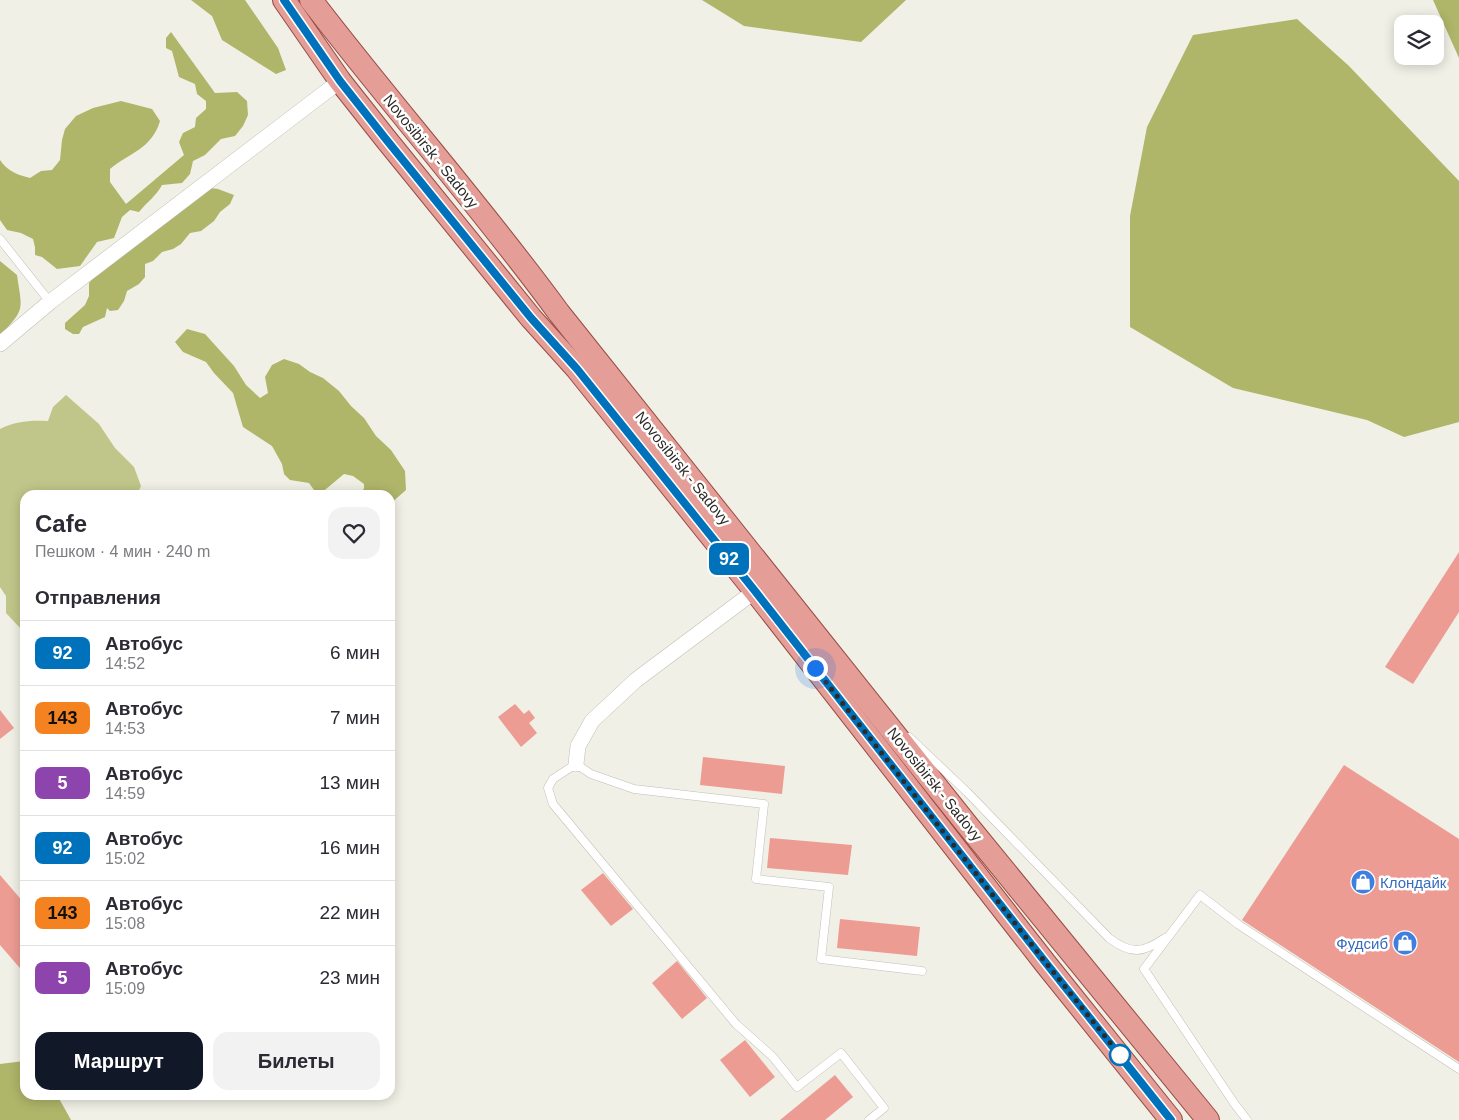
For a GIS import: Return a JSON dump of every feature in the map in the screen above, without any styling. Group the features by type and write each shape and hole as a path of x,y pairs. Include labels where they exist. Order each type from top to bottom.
{"main road":[{"name":"Novosibirsk - Sadovy","path":"284,0 340,81 531,318 577,369 755,591 1039,955 1171,1120"},
{"name":"Novosibirsk - Sadovy","path":"311,0 359,63 506,244 856,685 1208,1120"}],"street":[{"path":"0,344 50,302 340,81"},
{"path":"576,764 578,746 592,721 636,680 755,591"}],"lane":[{"path":"0,239 50,302"},
{"path":"856,685 967,792 1109,938 1120,947 1134,951 1150,948 1170,934"},
{"path":"869,1120 884,1108 841,1053 797,1088 773,1057 736,1024 553,804 548,788 553,779 576,764 592,774 634,789 764,804 756,879 829,888 821,959 922,971"},
{"path":"1247,1120 1144,969 1200,896 1239,925 1459,1070"}],"green space":[{"path":"191,0 245,0 278,48 286,70 276,74 222,40 212,16"},
{"path":"702,0 906,0 861,42 744,26"},
{"path":"1433,0 1459,0 1459,58 1444,25 1444,15 1440,15"},
{"path":"1297,19 1349,66 1459,181 1459,422 1404,437 1367,420 1233,388 1130,327 1130,216 1147,127 1193,35"},
{"path":"171,32 215,93 237,92 247,101 248,115 243,126 235,136 221,139 205,155 193,161 190,174 182,183 162,185 139,212 130,210 122,217 114,238 97,242 80,266 57,269 42,257 35,255 33,239 21,233 7,230 0,220 0,160 13,172 30,178 41,171 52,170 60,160 65,129 76,116 93,108 121,101 152,109 160,121 156,131 139,150 110,169 110,182 126,204 184,155 179,142 183,133 195,127 196,118 206,109 206,101 197,94 195,84 179,77 172,51 166,48 166,38"},
{"path":"203,187 218,189 234,195 230,204 220,212 214,221 201,231 190,233 181,244 173,249 162,252 153,261 145,264 145,277 139,284 127,291 124,301 118,310 110,311 107,308 105,317 83,327 79,334 73,334 65,329 65,323 85,305 89,296 89,283 96,274"},
{"path":"0,261 17,275 21,303 18,314 0,335"},
{"path":"187,329 205,334 234,366 246,385 260,398 268,393 265,377 272,365 284,359 299,364 323,378 339,391 364,418 376,436 391,450 405,471 406,490 395,500 395,490 362,490 364,484 353,476 344,474 325,490 314,490 309,483 290,480 284,474 282,464 272,446 243,427 233,393 206,362 183,352 175,342"},
{"path":"66,395 99,424 115,448 134,467 141,486 139,490 20,490 20,628 6,613 6,596 0,587 0,429 24,422 48,421 53,407"},
{"path":"20,1062 20,1100 60,1100 71,1120 0,1120 0,1064"}],"building":[{"path":"1459,552 1459,612 1413,684 1385,667"},
{"path":"515,704 524,714 529,710 535,718 529,723 537,733 521,747 498,717"},
{"path":"0,710 14,728 0,739"},
{"path":"703,757 785,766 782,794 700,785"},
{"name":"Клондайк","path":"1344,765 1459,839 1459,1062 1242,920"},
{"path":"770,838 852,845 848,875 767,868"},
{"path":"603,873 633,909 611,926 581,890"},
{"path":"0,875 20,898 20,968 0,945"},
{"path":"840,919 920,927 917,956 837,948"},
{"path":"677,961 707,998 682,1019 652,983"},
{"path":"745,1040 775,1077 750,1097 720,1060"},
{"path":"835,1075 853,1097 825,1120 780,1120"}],"bus line":[{"name":"92","path":"284,0 340,81 385,138 531,318 577,369 755,591 1171,1120"}],"place":[{"name":"Клондайк","path":"1363,882"},
{"name":"Фудсиб","path":"1405,943"}],"route":[{"path":"815,668 1120,1055"}]}
